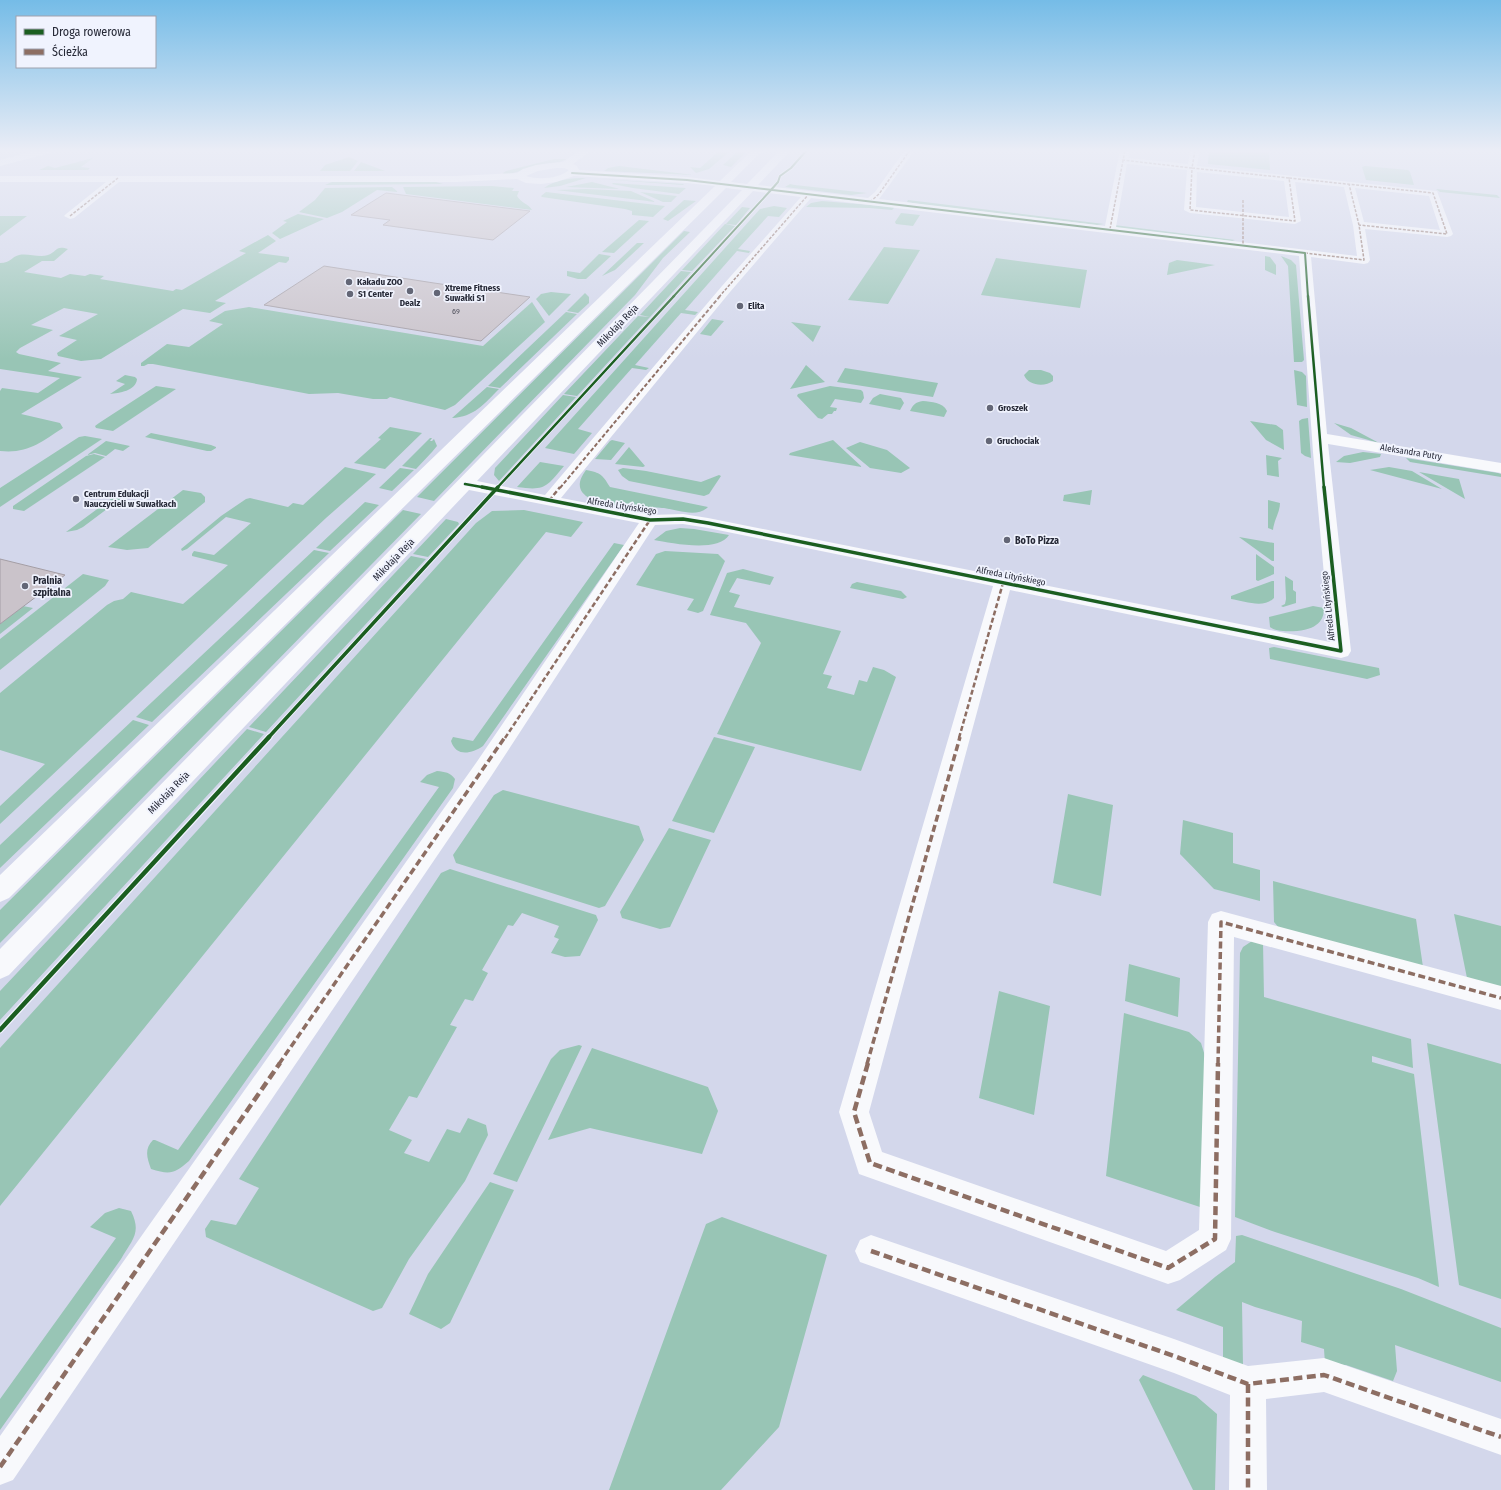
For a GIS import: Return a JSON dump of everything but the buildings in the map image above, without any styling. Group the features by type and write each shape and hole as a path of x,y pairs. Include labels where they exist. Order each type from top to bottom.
{"street":[{"path":"0,891 688,220"},
{"name":"Mikołaja Reja","path":"0,967 719,220"},
{"path":"550,501 726,289 787,220"},
{"path":"1026,220 1364,260 1358,220"},
{"path":"1110,229 1112,220"},
{"path":"1242,220 1243,246"},
{"path":"1279,220 1295,221 1295,220"},
{"path":"1359,224 1447,234 1442,220"},
{"name":"Alfreda Lityńskiego","path":"465,484 650,520 683,520 708,523 1341,651 1329,544 1313,367 1305,254"},
{"name":"Aleksandra Putry","path":"1320,438 1501,468"},
{"path":"0,1467 484,769 650,520"},
{"path":"1003,582 854,1112 870,1163 1168,1268 1215,1239 1221,922 1501,998"},
{"path":"870,1251 1174,1356 1248,1384 1324,1375 1501,1437"},
{"path":"1248,1384 1248,1490"}],"green space":[{"path":"0,220 22,220 0,236"},
{"path":"286,220 323,220 280,239 272,233 287,222 283,221"},
{"path":"639,220 649,221 614,253 602,252"},
{"path":"730,220 741,220 736,225 726,224"},
{"path":"751,220 765,220 738,249 750,251 749,253 737,251 685,310 698,312 695,315 681,313 635,365 649,368 646,370 632,368 578,429 592,433 574,454 545,448"},
{"path":"897,220 917,220 913,226 896,224 895,222"},
{"path":"1050,220 1068,220 1104,224 1097,225"},
{"path":"725,224 735,226 692,271 682,270"},
{"path":"1114,225 1235,240 1232,241 1118,228"},
{"path":"684,231 690,232 663,258 635,295 434,501 417,497"},
{"path":"268,235 276,241 258,253 289,257 289,260 286,263 279,262 215,301 226,303 210,313 183,309 101,359 81,361 58,356 57,353 77,340 59,336 98,314 64,308 31,325 53,330 20,348 16,352 19,354 61,363 48,371 82,377 21,414 60,423 63,428 34,446 26,449 19,451 0,451 0,391 2,388 38,393 60,378 0,369 0,263 9,261 19,255 45,256 51,254 58,248 64,248 68,249 54,261 42,261 24,272 61,278 70,274 85,276 90,274 104,276 100,279 173,291 176,289 182,290 246,253 239,251"},
{"path":"637,243 644,243 615,270 602,276"},
{"path":"884,247 920,250 888,304 848,300"},
{"path":"599,254 611,256 586,279 578,279 567,276 567,271 580,273"},
{"path":"1265,256 1270,257 1276,265 1276,275 1265,270"},
{"path":"1281,256 1291,260 1296,265 1304,360 1302,362 1294,362 1288,266"},
{"path":"996,258 1087,270 1080,308 981,295"},
{"path":"1177,260 1215,265 1167,275 1169,263"},
{"path":"681,271 691,272 650,317 640,315"},
{"path":"551,292 571,294 549,316 536,299 541,294"},
{"path":"585,293 589,297 589,303 578,313 567,311"},
{"path":"532,302 545,322 455,405 445,410 390,397 387,399 373,399 338,393 309,394 153,364 141,366 141,363 167,344 189,347 223,324 209,321 225,311 249,307 483,346"},
{"path":"566,312 577,314 500,388 488,386"},
{"path":"638,316 650,317 577,396 564,394"},
{"path":"712,319 724,321 711,336 700,334"},
{"path":"791,322 821,326 813,342"},
{"path":"806,365 825,382 790,389"},
{"path":"845,368 938,383 933,397 837,382"},
{"path":"1029,370 1041,370 1050,373 1053,376 1053,381 1041,385 1033,383 1026,379 1024,375"},
{"path":"1294,370 1302,372 1306,376 1307,407 1297,405"},
{"path":"125,375 135,377 137,379 134,386 126,391 110,394 125,384 116,381"},
{"path":"156,386 176,389 113,431 96,428 95,426 99,423"},
{"path":"830,386 861,390 864,398 861,403 835,399 830,407 837,408 836,411 832,414 828,414 822,419 818,418 797,396 798,394"},
{"path":"487,387 499,389 478,409 467,415 452,418"},
{"path":"880,394 901,398 904,403 900,410 869,404 873,398"},
{"path":"563,395 576,397 499,481 494,475 495,468"},
{"path":"923,401 936,403 943,406 947,411 944,417 910,411 915,404"},
{"path":"1308,418 1311,458 1301,453 1299,421"},
{"path":"1250,421 1276,425 1283,430 1284,450 1266,440"},
{"path":"1334,423 1351,428 1379,443 1351,435"},
{"path":"390,427 422,433 385,469 354,463 381,439 378,438"},
{"path":"151,433 211,445 216,448 211,451 207,451 145,437"},
{"path":"85,436 102,439 0,507 0,488 79,437"},
{"path":"430,438 432,438 430,441 434,439 437,446 416,469 402,466"},
{"path":"612,440 625,443 611,460 595,459 610,441"},
{"path":"833,440 862,467 789,455 790,453"},
{"path":"106,441 130,446 123,451 115,449 106,456 95,453 87,455"},
{"path":"860,442 887,450 910,468 901,473 870,468 846,448"},
{"path":"629,447 645,466 615,464"},
{"path":"1363,452 1381,454 1380,457 1350,463 1336,462 1344,456"},
{"path":"94,454 105,457 24,511 13,509 13,506 86,456"},
{"path":"1266,455 1282,458 1278,461 1279,477 1267,475"},
{"path":"1406,458 1498,473 1501,474 1501,477 1410,462"},
{"path":"540,462 564,466 545,486 540,488 517,487"},
{"path":"345,467 376,474 326,518 0,824 0,806 45,764 0,750 0,693 107,605 114,601 123,599 131,592 183,604 228,565 192,556 194,551 214,555 251,523 226,517 187,549 182,551 181,549 221,516 246,499 250,498 288,507 293,503 303,505"},
{"path":"1389,467 1412,471 1442,489 1370,470"},
{"path":"400,468 414,470 392,491 379,488"},
{"path":"623,468 701,482 719,475 721,476 709,494 704,496 629,481 622,476 618,470"},
{"path":"586,470 601,475 610,487 708,507 704,510 693,513 664,508 606,504 592,499 583,493 580,483"},
{"path":"1419,472 1459,479 1465,499"},
{"path":"183,490 201,493 205,497 205,502 148,548 127,550 108,547"},
{"path":"1092,490 1090,505 1063,501 1064,495"},
{"path":"119,493 127,494 83,527 66,532"},
{"path":"1268,500 1280,503 1273,530 1268,528"},
{"path":"365,502 379,505 330,551 316,548"},
{"path":"403,510 421,514 0,943 0,910"},
{"path":"524,510 583,522 571,537 546,532 0,1206 0,1048 476,523 492,511"},
{"path":"446,519 458,522 459,524 428,557 413,554"},
{"path":"680,528 729,535 723,541 705,545 682,544 654,540 666,531"},
{"path":"1239,537 1274,543 1274,561 1272,561"},
{"path":"614,543 624,545 483,746 469,752 460,752 456,750 451,741 453,737 473,741"},
{"path":"314,550 329,553 152,722 136,717"},
{"path":"665,551 718,554 725,561 703,611 698,613 687,610 694,599 636,585 656,554"},
{"path":"1256,554 1274,567 1274,574 1258,581 1256,580"},
{"path":"411,556 426,559 266,732 249,727"},
{"path":"743,569 774,577 770,585 737,578 729,592 740,595 734,607 841,631 823,674 832,676 827,688 854,695 859,680 867,682 873,667 884,670 896,677 861,771 717,734 761,643 746,623 710,615 727,573"},
{"path":"83,574 109,580 105,586 0,670 0,639"},
{"path":"1285,576 1293,581 1293,590 1296,592 1296,603 1283,607 1281,606 1285,604 1286,599"},
{"path":"1274,581 1274,598 1270,601 1259,604 1231,599 1231,596"},
{"path":"857,582 901,591 907,597 903,599 850,588 852,584"},
{"path":"23,606 33,608 0,634 0,624"},
{"path":"1313,606 1324,608 1324,611 1321,620 1312,627 1300,631 1279,631 1270,627 1269,617"},
{"path":"1274,647 1379,668 1380,675 1367,679 1270,659 1269,648"},
{"path":"133,720 149,725 0,868 0,845"},
{"path":"247,729 264,734 0,1020 0,991"},
{"path":"714,737 755,747 714,833 672,821"},
{"path":"437,771 447,773 455,779 453,788 189,1161 179,1169 172,1172 167,1173 151,1169 147,1154 150,1143 155,1140 178,1150 439,787 420,782 427,775"},
{"path":"503,790 639,826 644,840 605,906 599,908 456,863 453,855 494,795"},
{"path":"1068,794 1113,805 1101,896 1053,883"},
{"path":"1183,820 1233,833 1233,863 1260,870 1260,901 1214,889 1180,854"},
{"path":"669,828 711,840 670,927 660,929 622,918 620,912"},
{"path":"450,869 596,915 598,920 580,956 565,957 551,953 559,939 554,937 559,926 522,913 513,926 508,925 482,970 488,973 473,1001 465,999 450,1025 457,1027 417,1098 409,1096 389,1130 412,1140 404,1153 429,1162 447,1129 460,1133 468,1118 486,1125 488,1135 465,1181 409,1259 382,1308 373,1311 206,1237 205,1229 211,1220 236,1225 259,1188 239,1179 441,873"},
{"path":"1273,881 1416,919 1423,967 1279,928 1274,922"},
{"path":"1454,914 1501,926 1501,988 1467,978"},
{"path":"1252,941 1263,942 1264,997 1411,1039 1413,1068 1372,1056 1372,1062 1414,1074 1439,1287 1418,1278 1275,1232 1235,1217 1240,953 1243,947"},
{"path":"1129,964 1180,978 1178,1017 1125,1001"},
{"path":"999,991 1050,1006 1034,1115 979,1098"},
{"path":"1124,1013 1189,1032 1201,1043 1205,1056 1203,1208 1106,1176"},
{"path":"1427,1043 1501,1064 1501,1299 1459,1285"},
{"path":"579,1045 582,1046 517,1182 493,1174 551,1059 560,1050"},
{"path":"592,1048 708,1087 718,1111 702,1154 590,1128 548,1140"},
{"path":"490,1182 514,1190 450,1323 441,1329 409,1314 428,1274"},
{"path":"119,1208 131,1211 136,1225 136,1231 132,1241 121,1259 0,1430 0,1399 116,1238 90,1227 105,1213"},
{"path":"722,1217 827,1255 779,1427 721,1490 609,1490 706,1224"},
{"path":"1242,1235 1401,1289 1501,1328 1501,1382 1395,1345 1397,1371 1393,1381 1346,1365 1325,1364 1324,1349 1301,1342 1302,1321 1242,1302 1243,1367 1223,1362 1223,1327 1176,1310 1235,1262 1236,1236"},
{"path":"1143,1375 1196,1396 1217,1414 1215,1490 1193,1490 1139,1380"}],"marked path":[{"path":"549,501 726,289 787,220"},
{"path":"1110,229 1112,220"},
{"path":"1243,220 1243,246"},
{"path":"1281,220 1295,221 1295,220"},
{"path":"1305,253 1364,260 1358,220"},
{"path":"1359,225 1447,234 1442,220"},
{"path":"0,1467 484,769 650,520"},
{"path":"1003,583 854,1112 870,1163 1168,1268 1215,1239 1221,922 1501,998"},
{"path":"871,1251 1174,1356 1248,1384 1324,1375 1501,1437"},
{"path":"1248,1384 1248,1490"}],"cycle path":[{"path":"0,1030 744,220"},
{"path":"465,484 650,520 683,519 708,523 1341,651 1330,552 1312,353 1305,253 1022,220"}],"place":[{"name":"Kakadu ZOO","path":"349,282"},
{"name":"Dealz","path":"410,291"},
{"name":"Xtreme Fitness Suwałki S1","path":"437,293"},
{"name":"S1 Center","path":"350,294"},
{"name":"Elita","path":"740,306"},
{"name":"Groszek","path":"990,408"},
{"name":"Gruchociak","path":"989,441"},
{"name":"Centrum Edukacji Nauczycieli w Suwałkach","path":"76,499"},
{"name":"BoTo Pizza","path":"1007,540"},
{"name":"Pralnia szpitalna","path":"25,586"}]}
